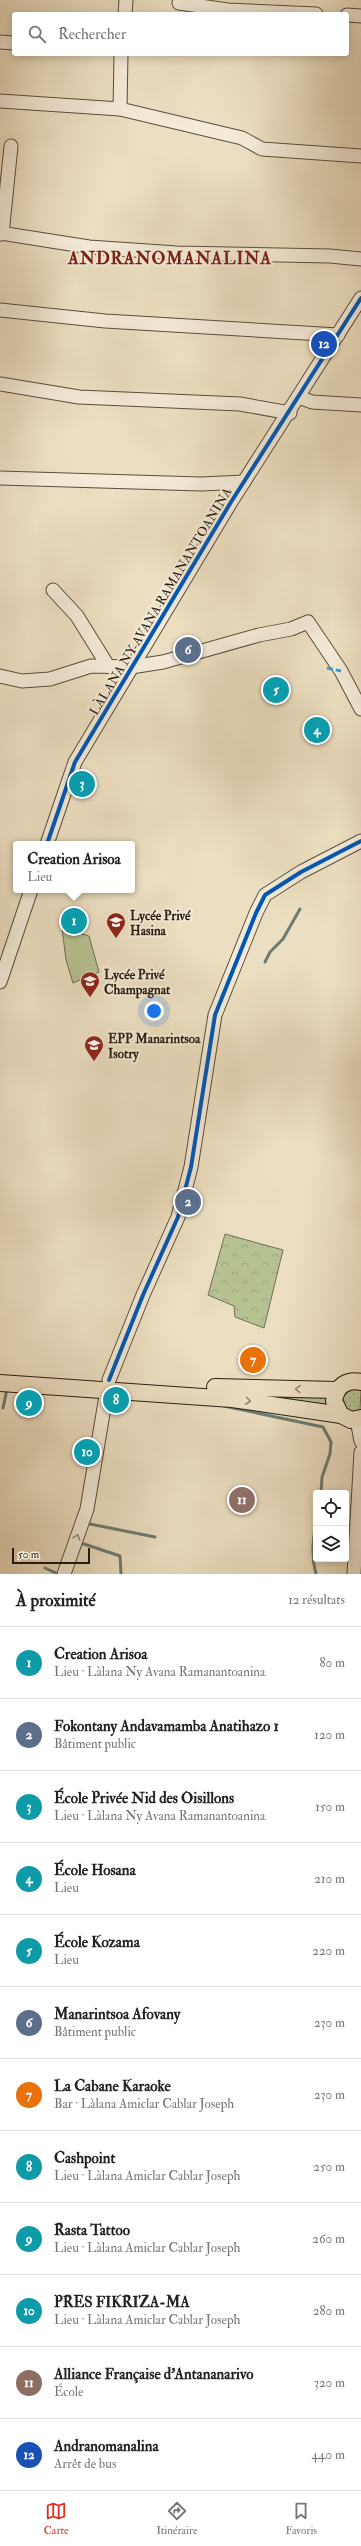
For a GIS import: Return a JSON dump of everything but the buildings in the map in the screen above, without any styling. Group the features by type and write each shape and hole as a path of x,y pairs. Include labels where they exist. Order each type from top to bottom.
{"main road":[{"path":"0,1373 232,1399 359,1419"},
{"path":"0,1383 337,1390 348,1382 361,1382"},
{"path":"337,1390 334,1401 341,1415"}],"street":[{"path":"125,12 126,0"},
{"path":"179,3 228,10 272,12"},
{"path":"349,15 361,16"},
{"path":"0,42 12,43"},
{"path":"120,109 121,56"},
{"path":"0,101 120,109 242,138 262,149 361,156"},
{"path":"11,146 1,234 89,247 177,253 330,256 361,259"},
{"name":"LÀLANA NY AVANA RAMANANTOANINA","path":"48,841 76,762 131,667 244,482 290,413 361,298"},
{"path":"0,310 105,321 338,335"},
{"path":"0,384 79,398 240,404 290,413"},
{"path":"299,397 319,403 361,406"},
{"path":"0,478 188,484 244,482"},
{"path":"53,590 77,616 108,666"},
{"path":"0,676 22,681 50,679 91,666 131,667 177,660 308,622 341,671 361,708"},
{"path":"327,668 341,671"},
{"path":"64,1574 86,1509 108,1385 143,1294 178,1217 192,1161 215,1015 222,992 265,895 301,872 361,841"},
{"path":"0,982 30,893"},
{"path":"359,1419 361,1441"},
{"path":"354,1574 361,1452"}],"green space":[{"path":"62,928 89,936 99,972 73,983 66,960"},
{"path":"225,1234 283,1250 264,1328 235,1317 234,1306 208,1295"},
{"path":"350,1389 361,1390 360,1410 352,1412 345,1408 343,1397"},
{"path":"328,1393 328,1408 269,1394"}],"waterway":[{"path":"265,962 270,952 283,939 300,909"},
{"path":"3,1408 7,1389"},
{"path":"224,1406 323,1427 331,1442 330,1454 322,1477 321,1490"},
{"path":"85,1523 155,1537"},
{"path":"315,1526 313,1561 316,1574"},
{"path":"78,1542 120,1556 121,1574"},
{"path":"45,1568 58,1574"}],"marked path":[{"path":"327,668 341,671"}],"cycle path":[{"path":"48,841 75,762 231,502 361,298"},
{"path":"109,1380 143,1295 178,1217 191,1167 215,1015 256,913 265,895 301,872 361,841"}],"place":[{"name":"Andranomanalina","path":"324,344"},
{"name":"Manarintsoa Afovany","path":"188,650"},
{"name":"École Kozama","path":"276,690"},
{"name":"École Hosana","path":"317,730"},
{"name":"École Privée Nid des Oisillons","path":"82,784"},
{"name":"Creation Arisoa","path":"74,921"},
{"name":"Lycée Privé Hasina","path":"116,939"},
{"name":"Lycée Privé Champagnat","path":"90,998"},
{"name":"EPP Manarintsoa Isotry","path":"94,1062"},
{"name":"Fokontany Andavamamba Anatihazo 1","path":"188,1202"},
{"name":"La Cabane Karaoke","path":"253,1360"},
{"name":"Cashpoint","path":"116,1400"},
{"name":"Rasta Tattoo","path":"29,1403"},
{"name":"PRES FIKRIZA-MA","path":"87,1452"},
{"name":"Alliance Française d'Antananarivo","path":"242,1500"}],"district":[{"name":"ANDRANOMANALINA","path":"170,258"}]}
